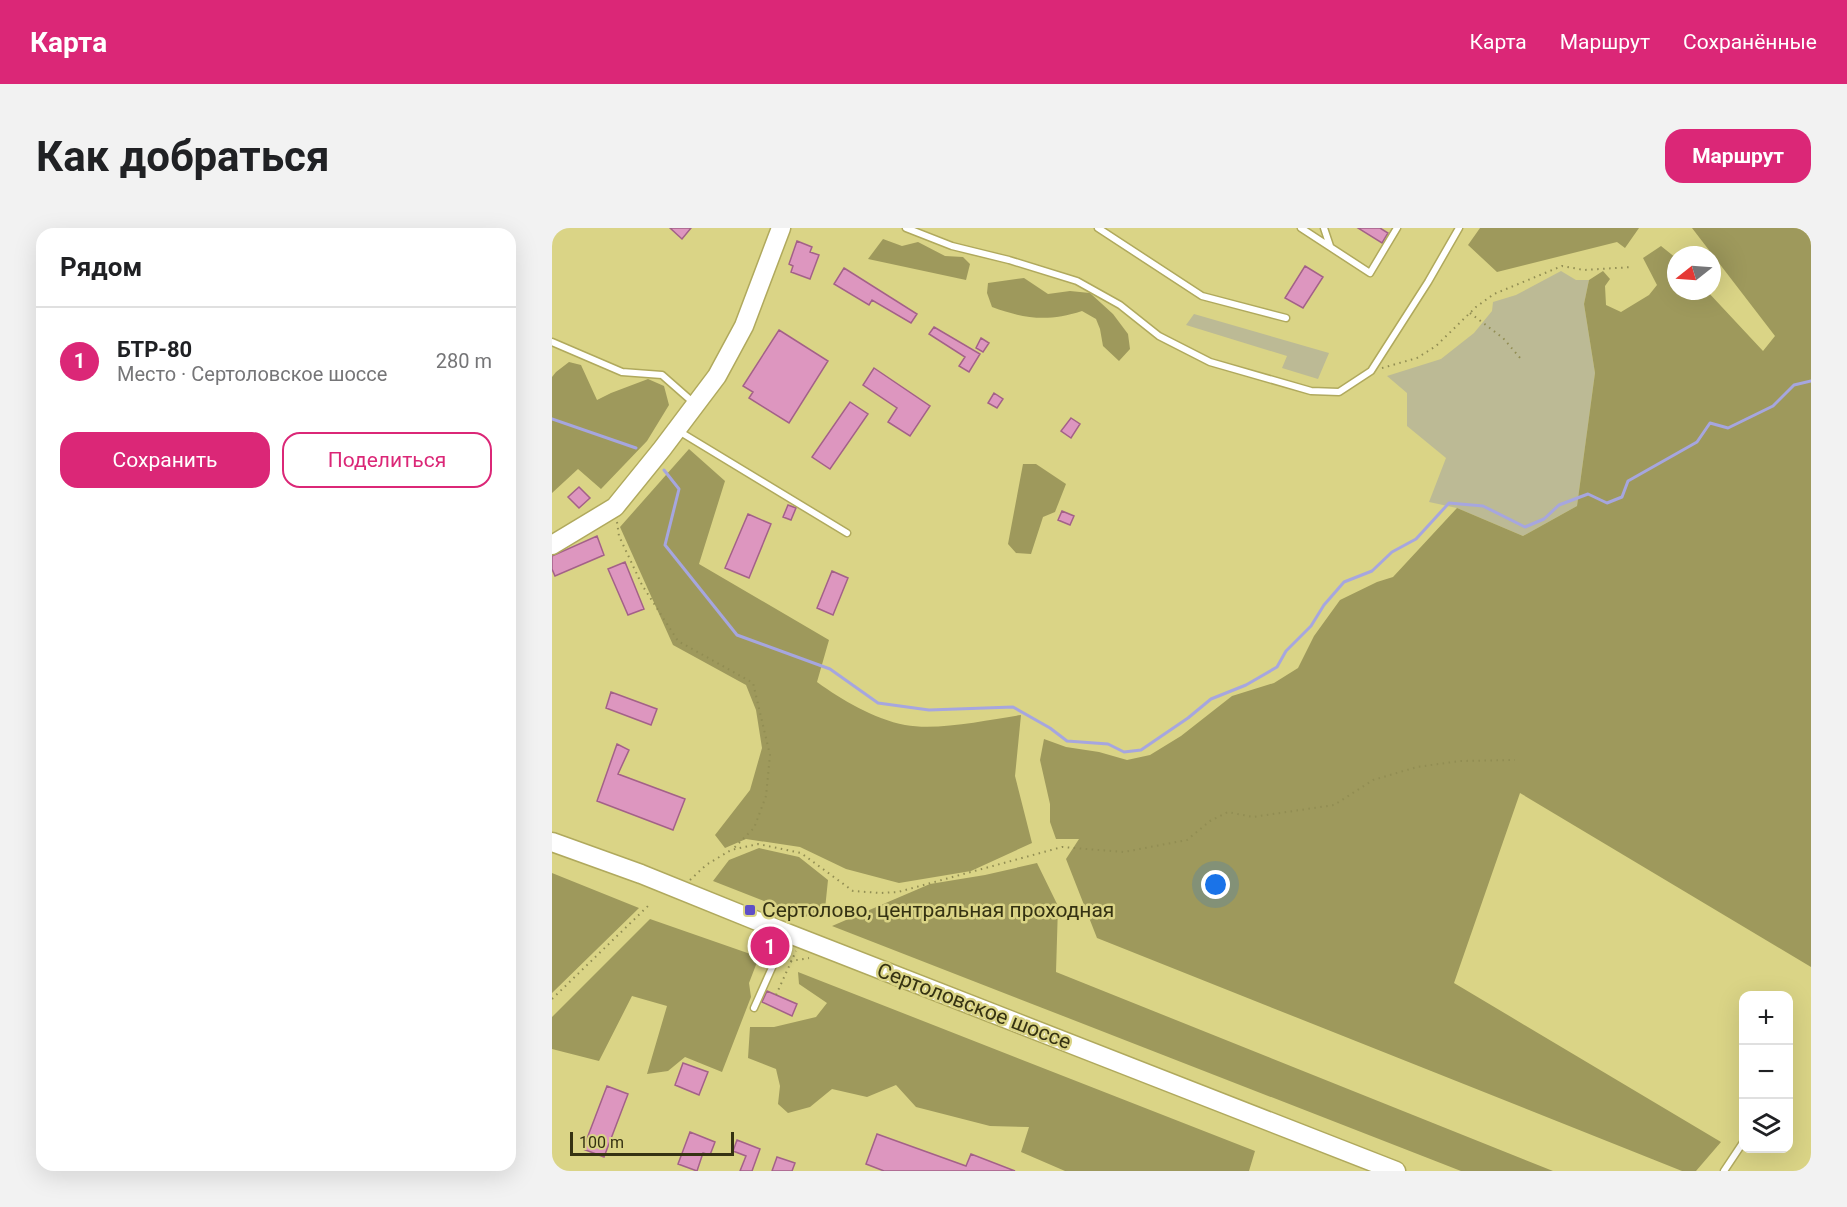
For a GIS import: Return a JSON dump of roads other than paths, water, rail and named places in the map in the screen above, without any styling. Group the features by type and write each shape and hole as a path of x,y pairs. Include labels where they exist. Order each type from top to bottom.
{"main road":[{"path":"552,545 615,507 717,376 744,326 781,228"},
{"name":"Сертоловское шоссе","path":"552,842 641,874 793,939 1396,1171"}],"lane":[{"path":"906,228 952,246 1077,281 1120,305 1159,336 1210,362 1311,391 1339,392 1371,371 1428,282 1459,228"},
{"path":"1098,228 1202,296 1286,318"},
{"path":"1301,228 1370,273 1397,228"},
{"path":"1324,228 1330,246"},
{"path":"552,342 622,372 662,375 696,404"},
{"path":"676,430 848,533"},
{"path":"754,1008 778,955 793,939"},
{"path":"1724,1171 1739,1147"}],"waterway":[{"path":"664,470 679,489 665,545 737,635 830,669 878,703 929,710 1013,707 1050,728 1067,741 1108,744 1124,752 1141,750 1188,718 1211,699 1246,685 1277,667 1286,651 1311,626 1324,605 1344,582 1372,571 1392,552 1416,539 1449,503 1483,506 1525,527 1544,519 1559,505 1588,494 1607,503 1622,497 1628,481 1697,442 1710,423 1728,428 1773,406 1794,385 1811,381"},
{"path":"552,419 636,448"}],"place":[{"name":"Сертолово, центральная проходная","path":"750,910"},
{"name":"БТР-80","path":"770,946"}]}
